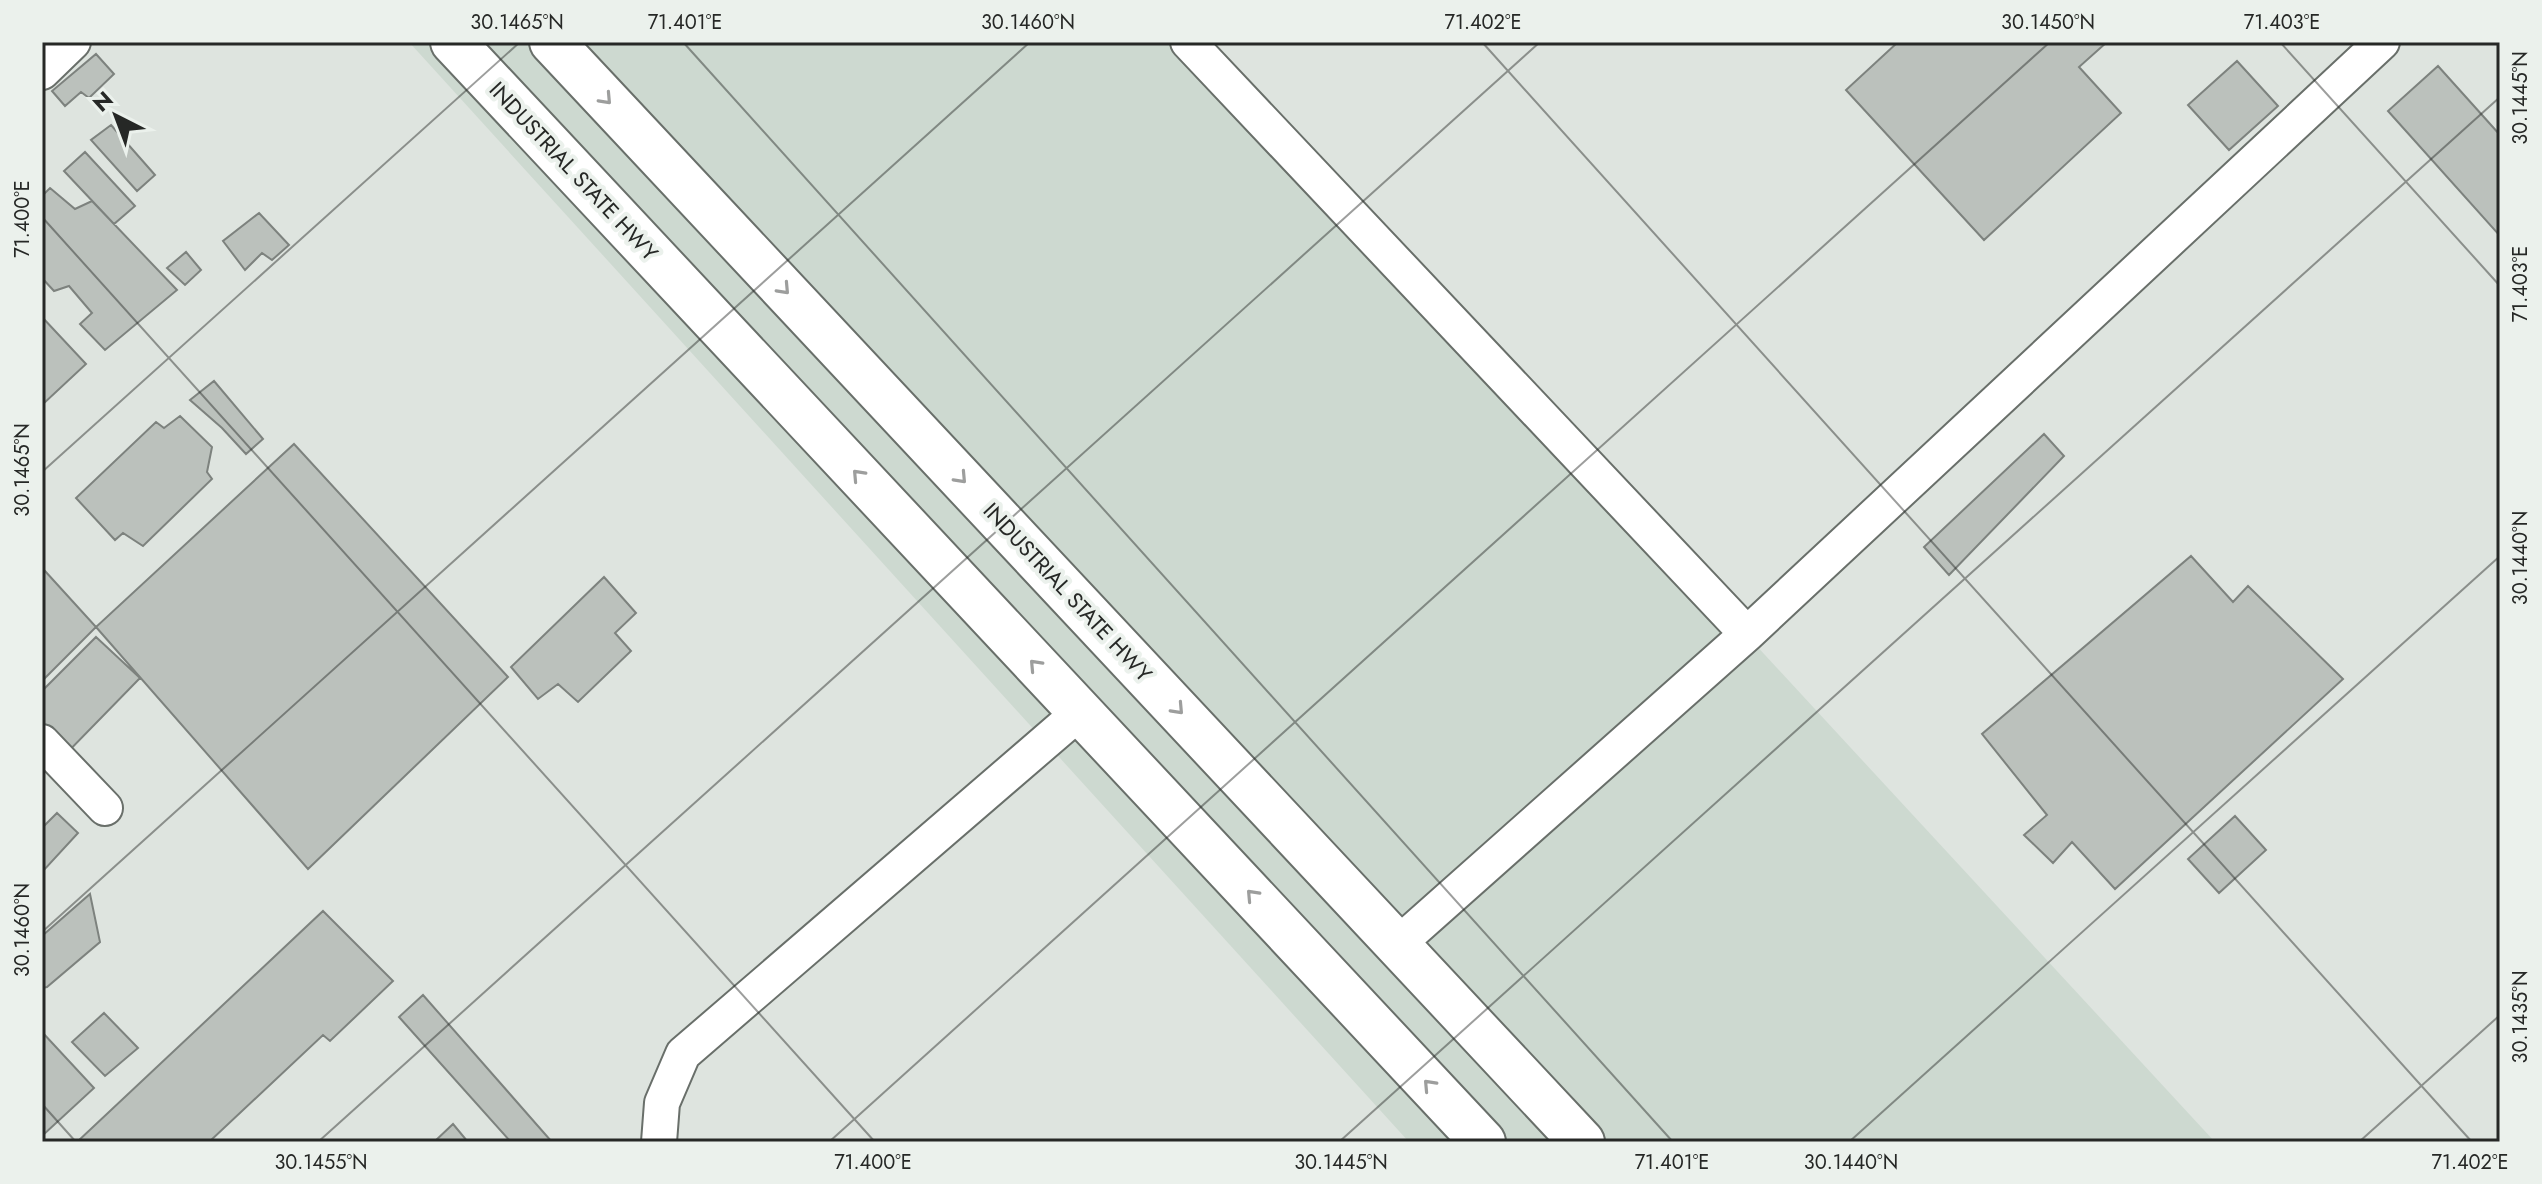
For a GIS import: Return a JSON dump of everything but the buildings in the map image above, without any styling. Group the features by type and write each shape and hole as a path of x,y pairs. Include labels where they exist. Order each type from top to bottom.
{"main road":[{"name":"INDUSTRIAL STATE HWY","path":"453,42 1483,1142"},
{"name":"INDUSTRIAL STATE HWY","path":"552,42 1582,1142"}],"street":[{"path":"42,72 73,42"},
{"path":"1188,42 1747,634"},
{"path":"1398,944 1747,634 2382,42"},
{"path":"659,1142 662,1103 683,1054 1080,712"},
{"path":"42,742 105,808"}],"shaded area":[{"path":"409,42 1189,42 1753,642 2215,1142 1409,1142"}]}
